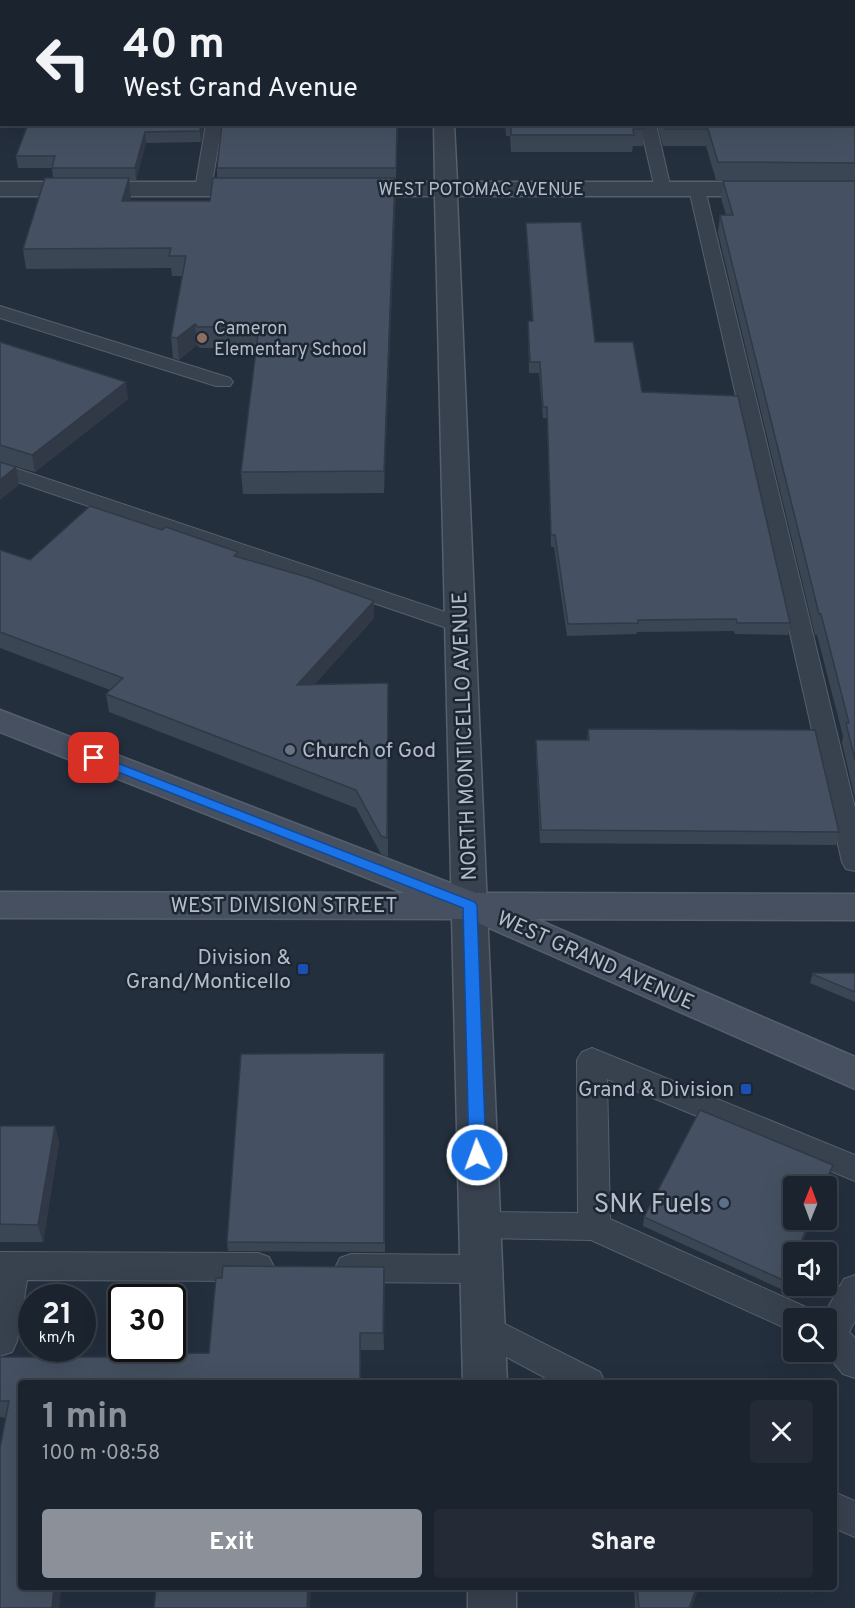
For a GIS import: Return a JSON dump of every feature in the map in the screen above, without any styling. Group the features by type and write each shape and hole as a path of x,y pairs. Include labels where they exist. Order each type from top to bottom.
{"main road":[{"name":"WEST GRAND AVENUE","path":"0,720 470,905 855,1074"},
{"name":"WEST DIVISION STREET","path":"0,905 855,907"}],"street":[{"name":"NORTH MONTICELLO AVENUE","path":"444,126 485,1380"},
{"path":"0,189 273,189"},
{"name":"WEST POTOMAC AVENUE","path":"332,189 855,189"},
{"path":"492,1590 492,1608"}],"lane":[{"path":"203,189 214,126"},
{"path":"648,126 663,189"},
{"path":"697,189 855,861"},
{"path":"0,312 223,382"},
{"path":"0,469 461,626"},
{"path":"594,1227 592,1060 855,1168"},
{"path":"480,1225 594,1227 783,1312"},
{"path":"0,1341 7,1266 288,1268"},
{"path":"324,1268 481,1269"},
{"path":"837,1319 855,1289"},
{"path":"483,1328 582,1380"},
{"path":"837,1342 855,1363"},
{"path":"837,1511 855,1520"}],"building":[{"path":"27,126 201,126 200,131 145,132 135,168 52,168 55,156 16,156"},
{"path":"222,126 397,126 396,168 217,168"},
{"path":"511,126 643,126 644,129 633,129 634,135 511,135"},
{"path":"664,126 855,126 855,163 718,162 708,129 665,129"},
{"path":"45,178 129,178 122,201 210,201 213,178 395,178 384,471 241,472 259,326 198,327 195,324 177,338 171,337 186,256 169,256 171,248 23,249"},
{"path":"723,181 855,181 855,760 846,723 849,723 821,614 819,614 720,215 733,215"},
{"path":"581,222 595,342 633,342 642,392 738,396 790,623 737,623 736,619 638,620 638,623 568,624 555,535 551,535 547,407 543,407 540,362 530,362 528,321 533,321 526,223"},
{"path":"0,342 126,382 32,455 0,445"},
{"path":"0,462 16,467 0,480"},
{"path":"90,506 162,530 166,527 238,552 234,556 307,577 374,601 297,685 388,683 387,838 381,836 356,790 106,694 123,678 0,632 0,550 30,560"},
{"path":"588,729 815,730 839,832 541,830 536,740 589,740"},
{"path":"855,973 855,992 812,974"},
{"path":"384,1053 384,1243 227,1242 241,1054"},
{"name":"SNK Fuels","path":"700,1110 833,1165 828,1176 783,1176 783,1230 806,1230 801,1242 783,1242 783,1280 644,1217"},
{"path":"0,1126 55,1126 38,1225 0,1224"},
{"path":"223,1266 384,1267 383,1333 360,1333 360,1380 18,1380 18,1590 54,1590 52,1608 0,1608 0,1448 9,1401 0,1401 0,1357 18,1357 18,1362 96,1362 96,1357 108,1357 108,1362 186,1362 186,1353 209,1353 216,1278 222,1278"},
{"path":"156,1590 308,1590 307,1608 154,1608"},
{"path":"637,1590 696,1590 689,1608 639,1608"}],"place":[{"name":"Cameron Elementary School","path":"202,338"},
{"name":"Church of God","path":"290,750"},
{"name":"Division & Grand/Monticello","path":"303,969"},
{"name":"Grand & Division","path":"746,1089"},
{"name":"SNK Fuels","path":"724,1203"}],"route":[{"path":"94,758 470,905 477,1155"}]}
